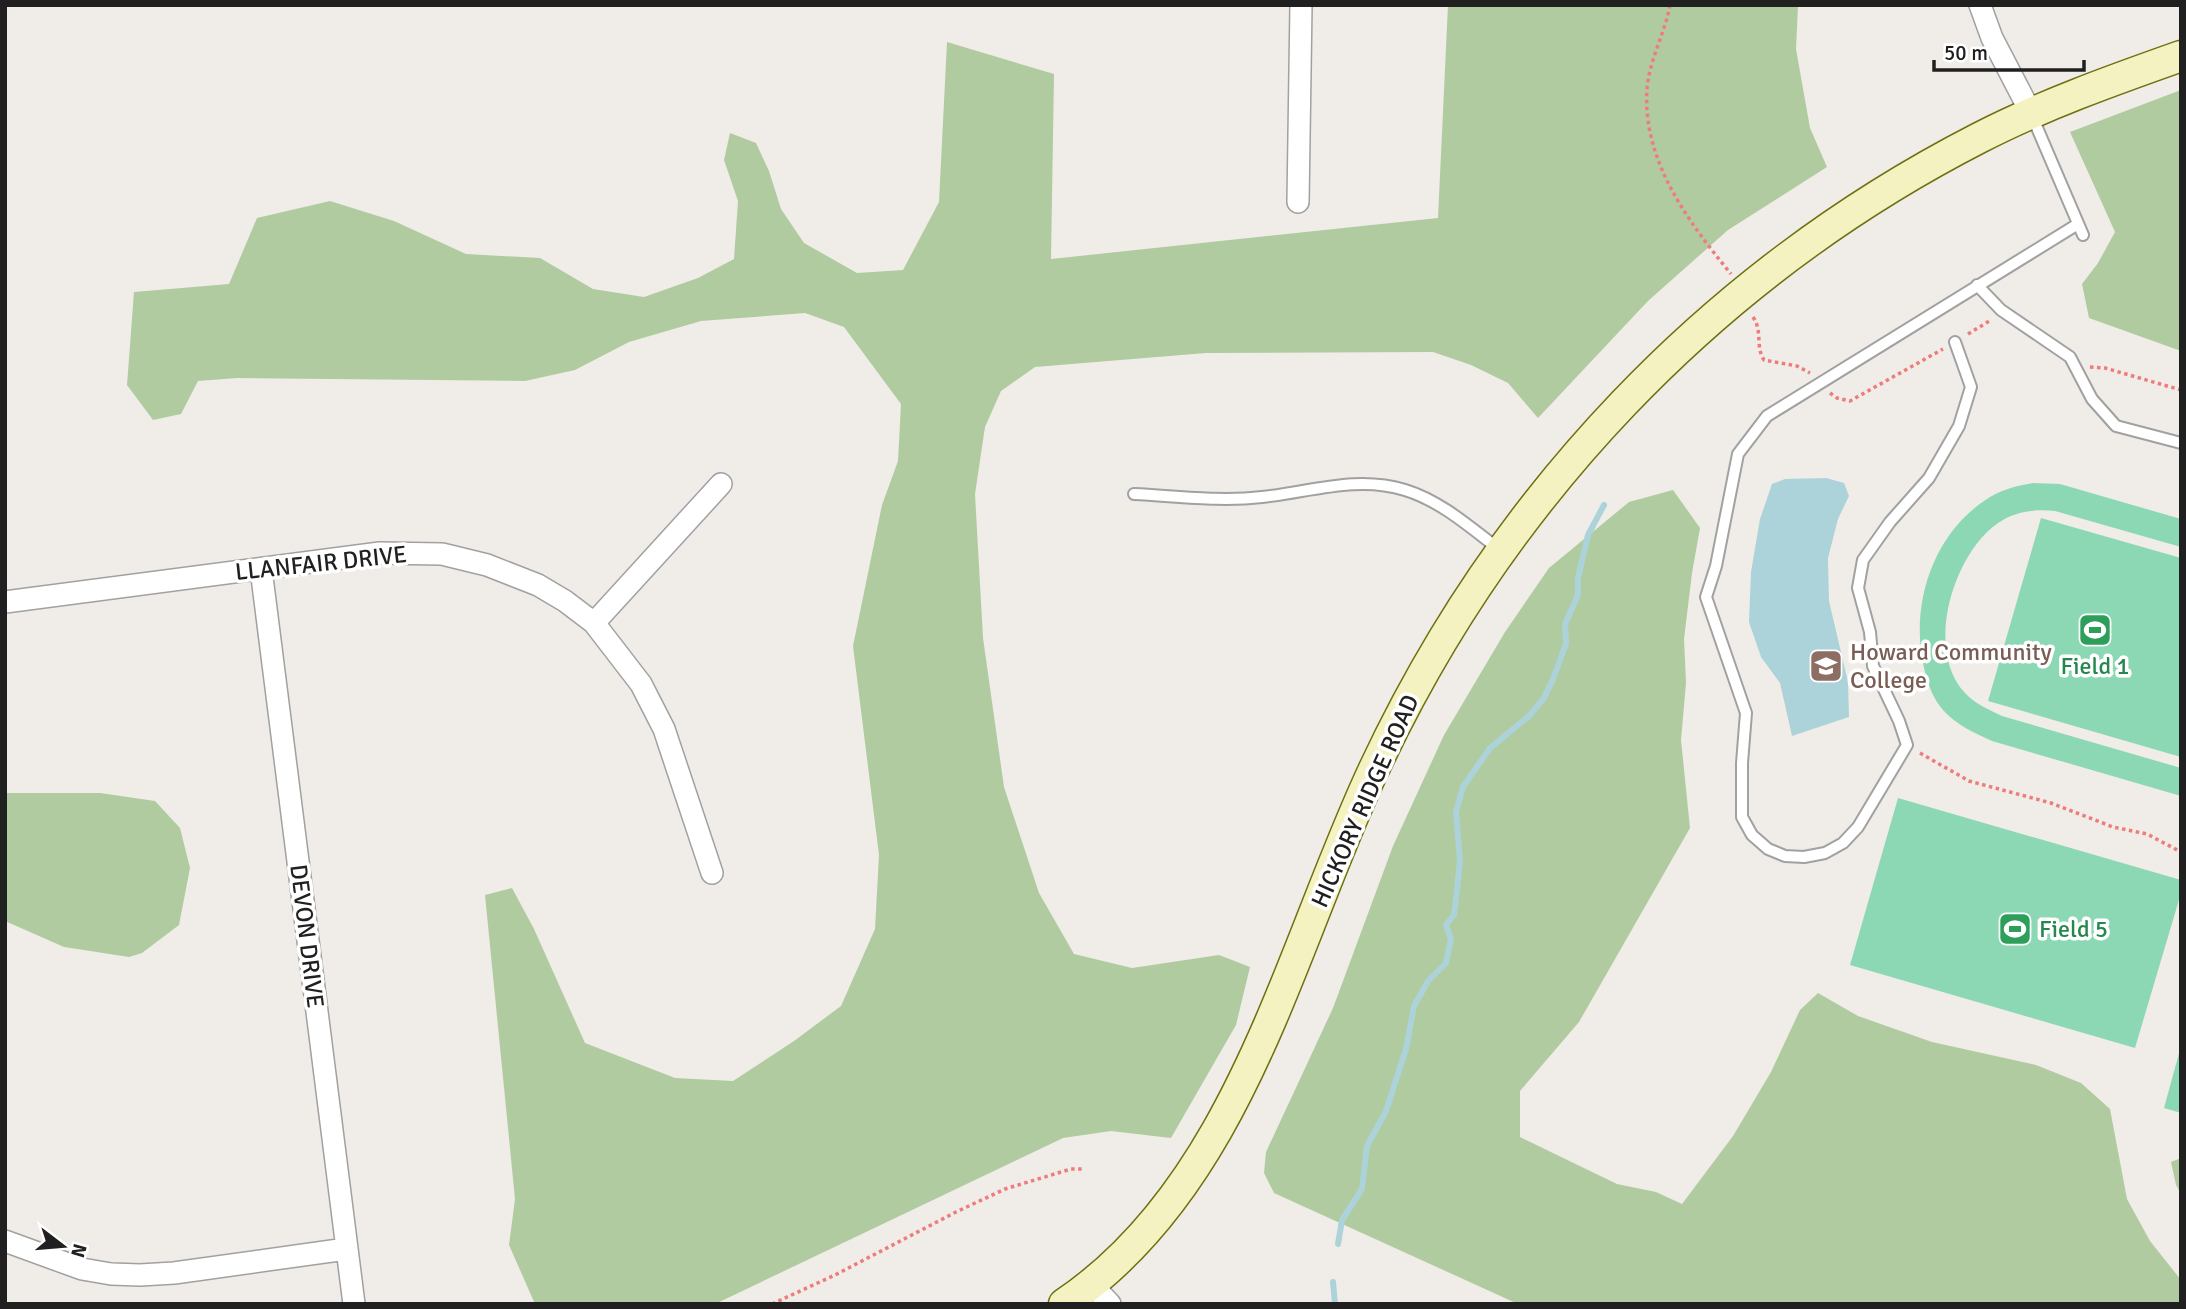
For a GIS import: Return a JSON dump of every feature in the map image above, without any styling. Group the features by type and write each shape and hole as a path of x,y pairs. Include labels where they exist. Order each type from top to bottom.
{"street":[{"path":"1298,202 1301,5"},
{"path":"1980,5 1992,38 2031,113"},
{"name":"HICKORY RIDGE ROAD","path":"1064,1304 1101,1294 1215,1133 1251,1067 1373,770 1415,686 1463,605 1500,550 1571,461 1619,407 1681,345 1742,293 1813,238 1875,198 1936,162 2031,113 2181,56"},
{"path":"594,623 721,484"},
{"name":"LLANFAIR DRIVE","path":"5,602 380,553 442,554 512,573 565,601 594,623 641,684 664,729 712,873"},
{"name":"DEVON DRIVE","path":"261,569 354,1304"},
{"path":"5,1241 82,1269 140,1275 174,1273 346,1249"}],"lane":[{"path":"2031,113 2083,236"},
{"path":"1955,342 1971,387 1959,426 1929,478 1890,522 1863,560 1858,588 1870,632 1873,666 1899,721 1907,745 1858,827 1843,843 1825,853 1804,857 1785,856 1768,849 1752,835 1742,817 1745,713 1706,597 1716,566 1738,454 1767,416 2078,224"},
{"path":"1977,285 2001,310 2070,357 2092,399 2116,426 2181,443"},
{"path":"1134,494 1231,499 1356,483 1383,485 1425,498 1500,550"}],"path":[{"path":"1670,5 1651,63 1647,88 1650,139 1660,169 1685,212 1725,267"},
{"path":"1757,324 1764,360 1797,366 1837,398 1850,401 1955,342 1988,320 1998,321"},
{"path":"2085,367 2105,368 2181,390"},
{"path":"1907,745 1969,781 2051,803 2113,827 2147,834 2181,852"},
{"path":"772,1304 835,1275 1005,1188 1084,1169"}],"green space":[{"path":"1448,5 1798,5 1796,49 1810,128 1827,167 1728,230 1648,301 1538,418 1508,383 1471,365 1433,352 1206,353 1035,367 1001,391 985,427 975,494 983,638 1004,787 1039,893 1074,954 1132,968 1219,955 1250,967 1236,1025 1171,1138 1111,1131 1063,1138 715,1304 535,1304 509,1245 515,1199 485,895 512,888 534,929 585,1043 675,1078 733,1081 841,1006 875,929 879,855 853,646 882,505 898,461 901,404 844,327 805,313 701,321 629,342 575,370 525,381 237,378 198,381 181,414 153,420 127,385 134,292 229,284 257,218 330,201 394,221 466,254 540,258 593,289 644,297 698,278 734,259 738,201 724,160 730,133 756,143 769,171 781,209 804,243 857,273 903,270 939,202 947,42 1054,74 1051,259 1438,218"},
{"path":"2181,90 2181,351 2089,318 2082,284 2098,263 2115,232 2070,132"},
{"path":"2033,483 2060,484 2181,519 2181,547 2055,511 2025,512 2005,519 1982,537 1957,579 1949,604 1946,628 1947,653 1953,675 1969,697 2002,716 2181,768 2181,796 1992,741 1954,720 1940,706 1932,692 1925,672 1920,624 1922,600 1937,555 1965,516 1984,501 2008,489"},
{"path":"1673,490 1700,528 1684,639 1686,683 1681,740 1690,828 1579,1022 1520,1091 1520,1137 1617,1184 1656,1192 1682,1204 1733,1136 1771,1072 1800,1010 1818,993 1858,1016 1932,1042 2036,1065 2081,1083 2110,1109 2127,1199 2150,1241 2181,1280 2181,1304 1518,1304 1274,1193 1264,1173 1266,1152 1333,1008 1393,846 1444,735 1505,632 1549,568 1629,502"},
{"name":"Field 1","path":"2041,518 2181,558 2181,757 1988,701"},
{"path":"5,793 100,793 155,801 180,828 190,868 179,925 142,953 129,957 64,947 5,921"},
{"name":"Field 5","path":"1898,798 2181,880 2181,893 2135,1048 1850,965"},
{"path":"2181,1046 2181,1113 2164,1108"},
{"path":"2181,1158 2181,1194 2171,1162"}],"water":[{"path":"1826,478 1844,483 1849,496 1838,519 1828,558 1829,601 1848,682 1849,717 1792,736 1780,683 1761,657 1749,622 1751,572 1760,519 1772,484 1785,479"}],"waterway":[{"path":"1338,1244 1342,1220 1362,1189 1367,1146 1386,1111 1406,1049 1414,1006 1428,981 1446,963 1451,939 1446,925 1454,915 1460,861 1456,812 1463,787 1490,748 1529,716 1544,698 1566,644 1565,624 1578,595 1578,578 1588,535 1604,505"},
{"path":"1333,1282 1335,1304"}],"place":[{"name":"Field 1","path":"2095,630"},
{"name":"Howard Community College","path":"1826,666"},
{"name":"Field 5","path":"2015,929"}]}
